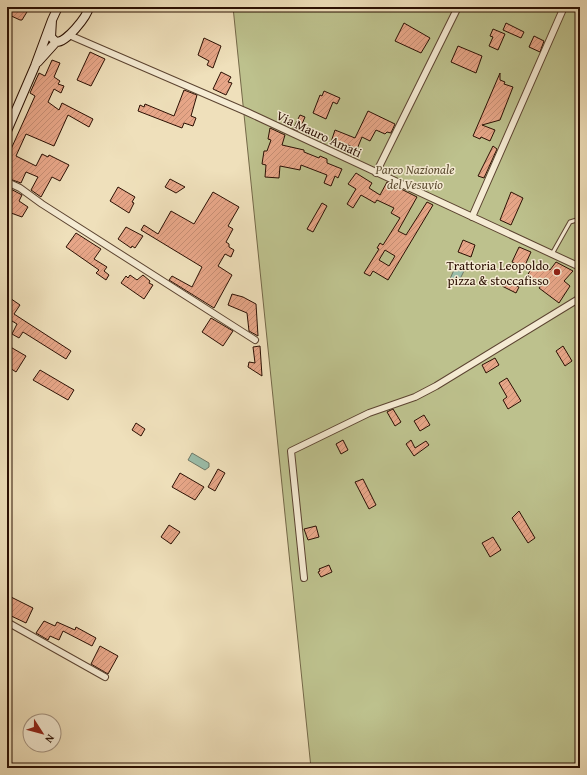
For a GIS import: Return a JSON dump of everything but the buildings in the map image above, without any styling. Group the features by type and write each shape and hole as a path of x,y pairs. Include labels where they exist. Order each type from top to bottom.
{"main road":[{"path":"7,131 58,7"},
{"path":"35,66 56,42 60,43 69,35 87,13 89,7"},
{"path":"52,20 51,37 56,42"}],"street":[{"path":"376,173 458,7"},
{"path":"472,217 564,7"},
{"name":"Via Mauro Amati","path":"69,35 247,112 580,267"},
{"path":"7,182 20,188 42,204 255,340"},
{"path":"304,578 291,451 369,413 415,397 436,386 580,298"},
{"path":"7,622 105,676"}],"lane":[{"path":"552,254 570,222 580,218"}],"green space":[{"name":"Parco Nazionale del Vesuvio","path":"233,7 580,7 580,768 311,768"}],"shaded area":[{"path":"457,263 466,267 458,283 450,279"},
{"path":"192,453 209,463 209,467 205,470 188,460"}],"place":[{"name":"Trattoria Leopoldo pizza & stoccafisso","path":"557,272"}]}
